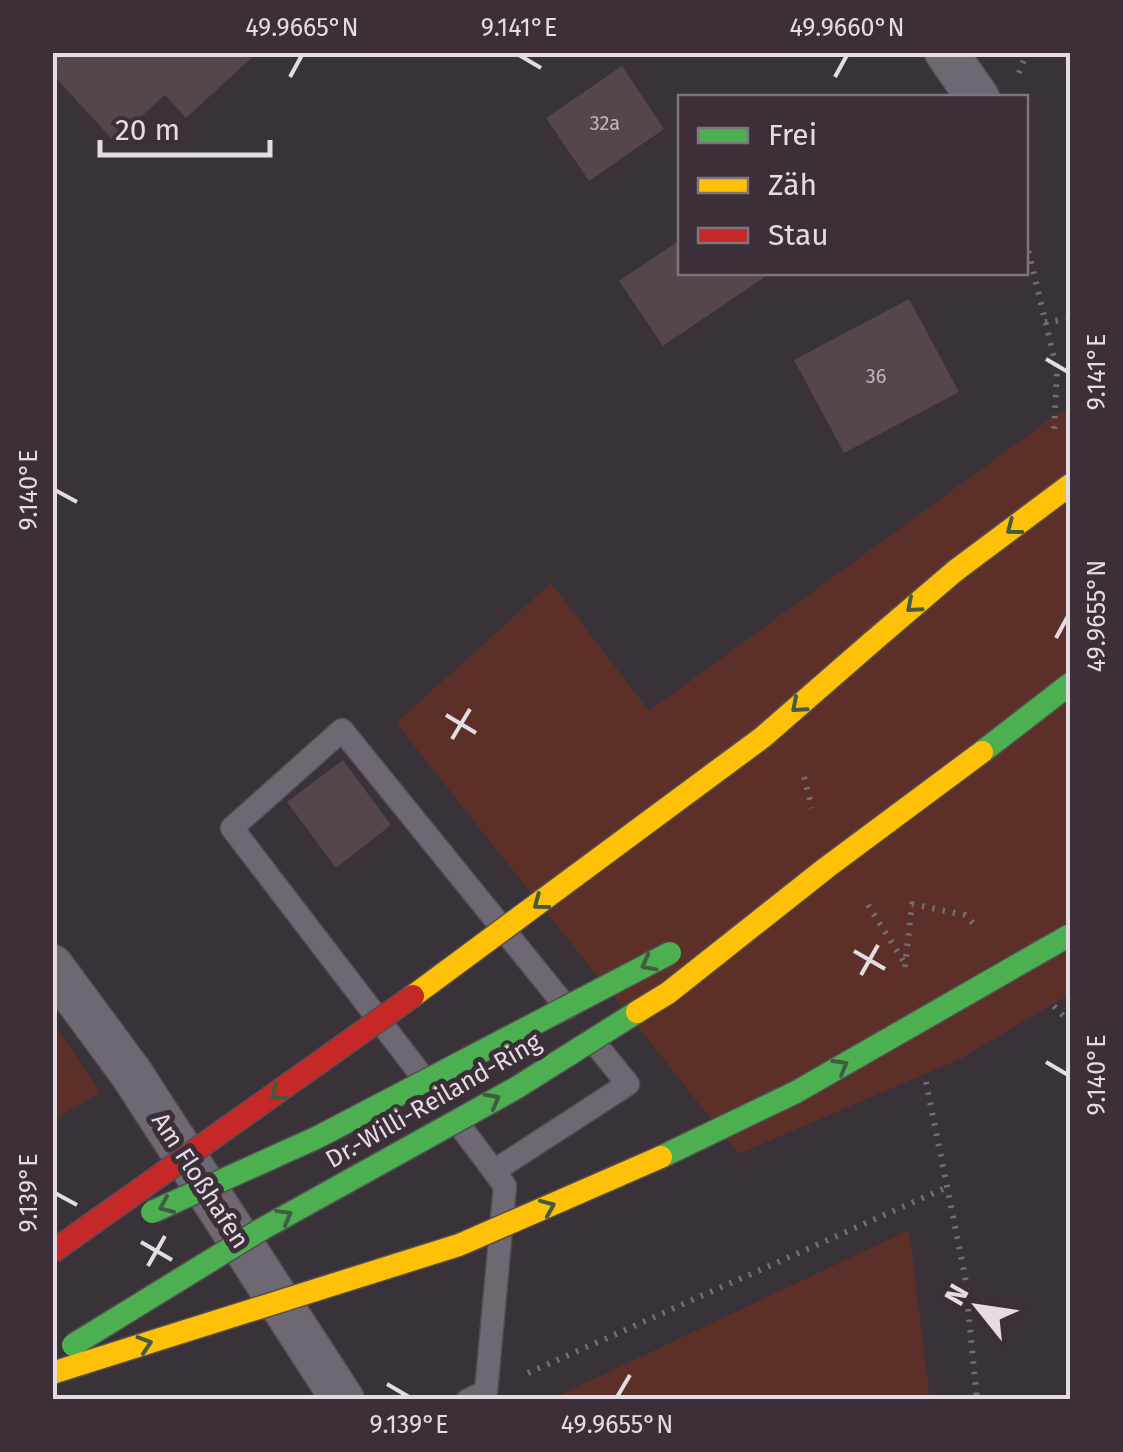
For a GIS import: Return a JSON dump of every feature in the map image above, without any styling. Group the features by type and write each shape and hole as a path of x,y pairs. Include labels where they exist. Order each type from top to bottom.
{"highway":[{"path":"52,1254 282,1092 762,737 955,571 1070,485"},
{"name":"Dr.-Willi-Reiland-Ring","path":"52,1358 262,1228 516,1088 668,994 826,868 1070,684"},
{"name":"Dr.-Willi-Reiland-Ring","path":"52,1254 318,1137 826,868"},
{"path":"52,1373 458,1245 564,1200 796,1092 1070,935"}],"street":[{"path":"946,52 976,95"},
{"name":"Am Floßhafen","path":"52,966 131,1073 342,1400"}],"lane":[{"path":"477,1396 505,1186 232,828 342,730 628,1084 494,1171"}],"path":[{"path":"1028,250 1045,322 1070,318"},
{"path":"908,982 904,963 912,904 965,915 978,928"},
{"path":"1044,996 1070,1023"},
{"path":"925,1076 965,1276 977,1400"},
{"path":"477,1396 945,1188"}],"shaded area":[{"path":"1070,410 1070,994 960,1059 739,1154 396,723 551,583 649,711 1060,412"},
{"path":"53,1021 100,1092 52,1121"},
{"path":"909,1230 930,1399 551,1399"}],"building":[{"path":"52,52 258,52 186,118 165,95 114,141 52,74"},
{"path":"622,66 664,129 589,181 546,118"},
{"path":"678,241 678,275 768,275 663,346 619,281"},
{"path":"909,299 959,392 844,453 794,360"},
{"path":"343,760 391,825 336,868 287,802"}],"traffic: fast":[{"path":"982,752 1070,684"},
{"path":"661,1157 796,1092 1070,935"},
{"path":"152,1212 318,1137 670,953"},
{"path":"73,1345 262,1229 516,1088 637,1012"}],"traffic: slow":[{"path":"872,642 955,571 1070,485"},
{"path":"413,996 763,737 872,642"},
{"path":"637,1012 668,993 982,752"},
{"path":"52,1373 459,1245 661,1157"}],"traffic: jam":[{"path":"52,1252 413,996"}]}
